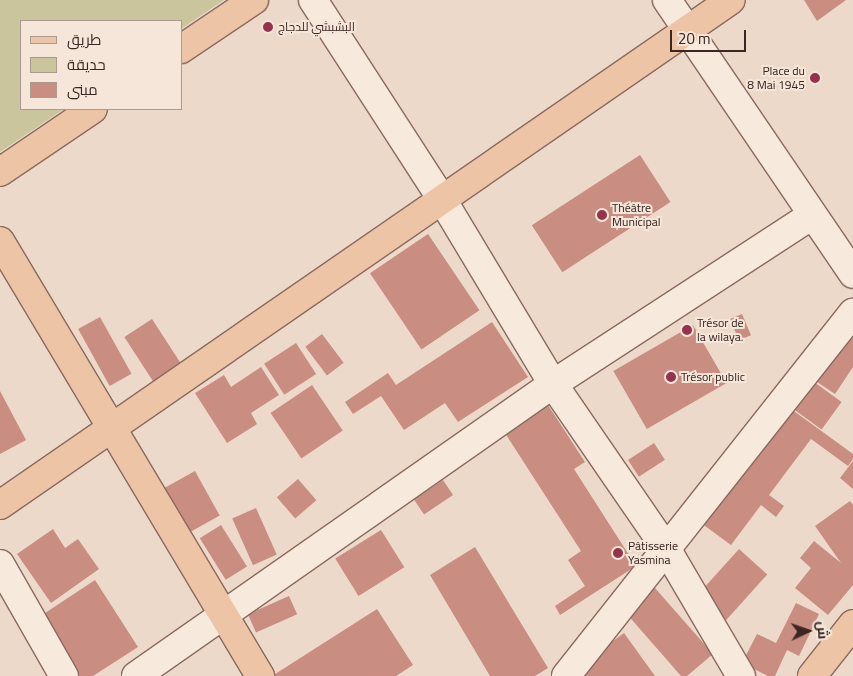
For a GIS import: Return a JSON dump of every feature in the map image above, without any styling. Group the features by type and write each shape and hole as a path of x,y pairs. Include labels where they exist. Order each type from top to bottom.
{"main road":[{"path":"182,48 254,0"},
{"path":"0,505 443,201 730,0"},
{"path":"0,172 93,110"},
{"path":"0,242 110,430 260,676"},
{"path":"812,676 853,624"}],"street":[{"path":"314,0 443,201 553,384 667,550 741,676"},
{"path":"667,0 853,274"},
{"path":"136,676 553,384 812,215"},
{"path":"566,676 853,313"},
{"path":"0,564 64,676"}],"green space":[{"path":"0,0 224,0 182,28 182,20 20,20 20,110 63,110 0,152"}],"building":[{"path":"804,0 846,0 817,21"},
{"name":"Théâtre Municipal","path":"640,155 670,202 562,272 532,225"},
{"path":"428,234 479,310 421,349 370,273"},
{"path":"742,314 751,335 739,340 730,319"},
{"path":"100,317 132,374 110,386 78,329"},
{"path":"152,319 182,366 155,384 124,337"},
{"path":"492,322 528,377 458,422 445,403 404,430 381,396 353,414 345,402 388,373 396,385"},
{"name":"Trésor public","path":"693,325 726,383 647,429 613,371"},
{"path":"322,334 344,363 327,375 305,347"},
{"path":"853,335 853,367 835,394 814,380"},
{"path":"296,343 316,374 284,395 264,364"},
{"path":"261,367 279,395 251,413 257,424 227,443 195,393 224,375 231,387"},
{"path":"810,379 842,402 822,429 790,407"},
{"path":"312,385 343,431 301,459 271,413"},
{"path":"0,391 26,440 0,454"},
{"path":"548,405 585,462 574,469 636,566 560,615 555,606 585,586 568,560 581,551 505,433"},
{"path":"787,406 853,454 853,459 848,466 811,439 769,495 784,506 776,517 761,505 731,545 701,523"},
{"path":"654,443 665,460 639,477 628,460"},
{"path":"853,461 853,489 840,478"},
{"path":"195,471 220,516 186,535 161,490"},
{"path":"298,479 316,500 295,519 277,497"},
{"path":"443,480 453,495 424,514 414,500"},
{"path":"850,501 853,505 853,585 828,615 795,588 811,568 800,558 814,541 841,563 815,526"},
{"path":"256,508 277,555 253,565 232,519"},
{"path":"221,525 247,567 226,580 200,538"},
{"path":"53,529 65,548 78,539 99,569 51,603 17,554"},
{"path":"381,530 404,567 359,596 335,559"},
{"path":"475,547 548,668 535,676 490,676 430,575"},
{"path":"739,549 767,574 718,629 690,603"},
{"path":"95,580 138,647 93,676 73,676 36,619"},
{"path":"655,588 713,654 687,676 681,676 626,613"},
{"path":"289,596 297,614 256,633 248,614"},
{"path":"796,603 819,614 799,656 787,650 775,676 768,676 742,663 757,634 776,643"},
{"path":"377,609 413,665 396,676 272,676"},
{"path":"624,633 655,676 578,676 573,670"}],"place":[{"name":"البشبشي للدجاج","path":"268,27"},
{"name":"Place du 8 Mai 1945","path":"815,78"},
{"name":"Théâtre Municipal","path":"602,215"},
{"name":"Trésor de la wilaya.","path":"687,330"},
{"name":"Trésor public","path":"671,377"},
{"name":"Pâtisserie Yasmina","path":"618,553"}]}
